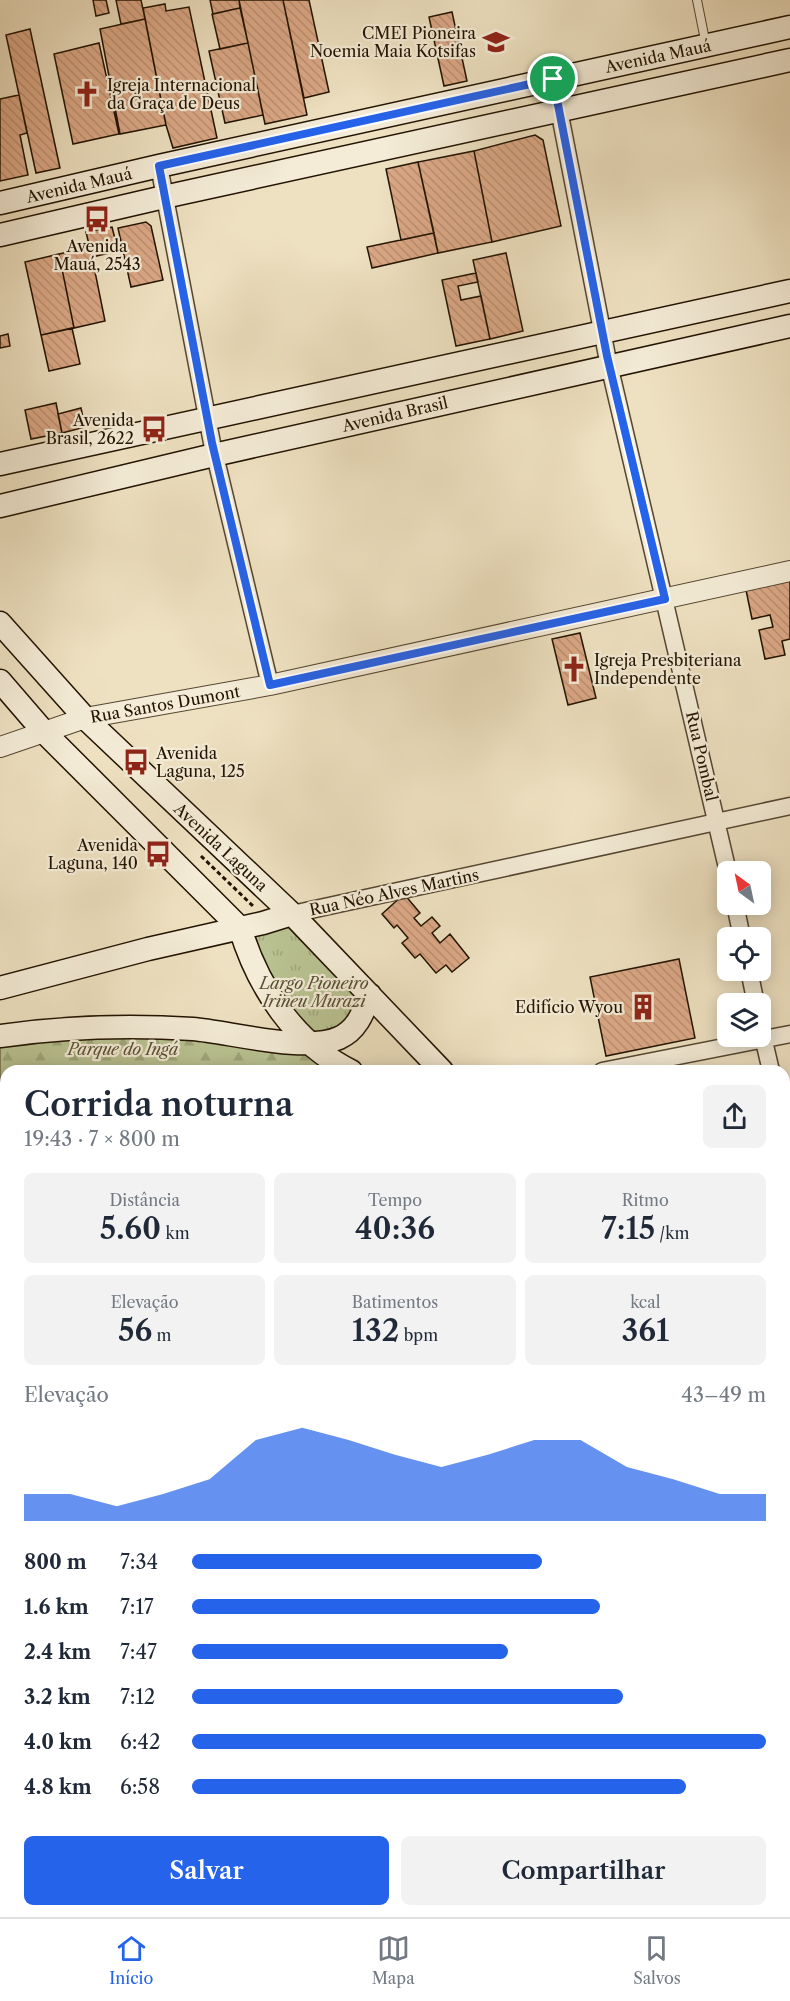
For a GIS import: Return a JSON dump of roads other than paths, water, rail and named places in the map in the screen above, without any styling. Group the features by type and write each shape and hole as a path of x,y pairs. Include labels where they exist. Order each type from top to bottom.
{"main road":[{"name":"Avenida Mauá","path":"0,203 790,27"},
{"name":"Avenida Mauá","path":"0,235 790,60"},
{"path":"0,464 790,291"},
{"name":"Avenida Brasil","path":"0,506 214,455 790,326"},
{"name":"Avenida Laguna","path":"0,623 85,718 292,914 436,1065"},
{"path":"0,681 45,732 240,928 248,955 265,990 290,1024 338,1065"},
{"name":"Rua Néo Alves Martins","path":"0,988 138,951 292,914"},
{"path":"0,1036 48,1029 123,1027 195,1029 257,1039 312,1044 339,1038 359,1022 370,995"}],"street":[{"name":"Rua Pombal","path":"553,79 610,365 726,861"},
{"path":"159,166 214,455 270,685"},
{"name":"Rua Santos Dumont","path":"0,747 85,718 270,685 790,571"},
{"name":"Rua Néo Alves Martins","path":"292,914 790,806"},
{"path":"771,1033 790,1034"},
{"path":"627,1065 717,1043"},
{"path":"765,1047 770,1065"}],"lane":[{"path":"697,0 706,46"}],"place":[{"name":"CMEI Pioneira Noemia Maia Kotsifas","path":"496,42"},
{"name":"Igreja Internacional da Graça de Deus","path":"87,94"},
{"name":"Avenida Mauá, 2543","path":"97,219"},
{"name":"Avenida Brasil, 2622","path":"154,429"},
{"name":"Igreja Presbiteriana Independente","path":"574,669"},
{"name":"Avenida Laguna, 125","path":"136,762"},
{"name":"Avenida Laguna, 140","path":"158,854"},
{"name":"Edifício Wyou","path":"643,1007"}],"park label":[{"name":"Largo Pioneiro Irineu Murazi","path":"314,992"},
{"name":"Parque do Ingá","path":"123,1049"}]}
